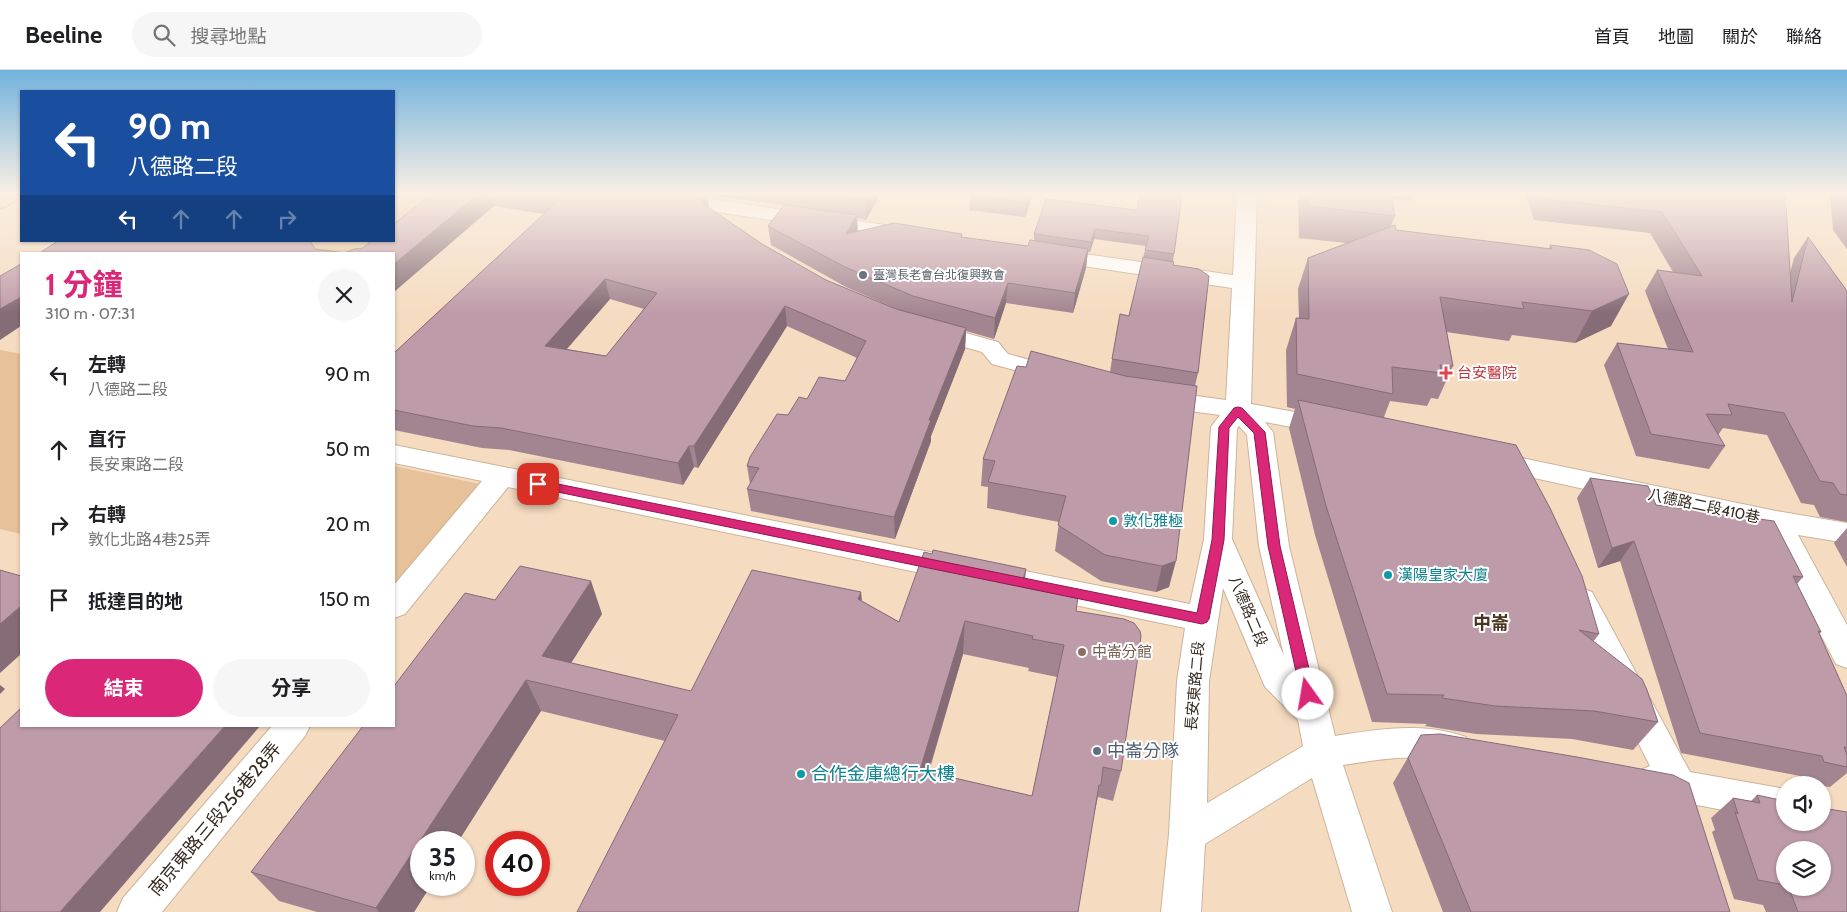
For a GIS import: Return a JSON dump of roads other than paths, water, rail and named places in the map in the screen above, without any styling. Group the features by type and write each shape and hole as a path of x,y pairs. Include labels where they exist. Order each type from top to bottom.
{"street":[{"path":"905,234 924,237"},
{"path":"1245,234 1238,411 1260,432 1274,546 1312,713 1322,753 1372,912"},
{"path":"1027,252 1243,283"},
{"path":"905,323 990,347 1000,359 1083,382"},
{"path":"1139,395 1282,416 1349,430"},
{"name":"八德路二段","path":"1238,411 1224,427 1218,540 1277,677 1312,713"},
{"path":"395,454 1202,619"},
{"name":"八德路二段410巷","path":"1474,456 1776,521 1847,533"},
{"path":"1512,465 1530,500"},
{"path":"395,605 502,476"},
{"path":"1776,521 1847,655"},
{"name":"長安東路二段","path":"1181,912 1188,834 1192,702 1202,619 1218,540"},
{"path":"1570,578 1678,786 1692,831"},
{"name":"南京東路三段256巷28弄","path":"137,912 292,727"},
{"path":"1188,834 1322,753 1374,745 1424,743 1482,753"},
{"path":"1619,776 1776,804"}],"place":[{"name":"臺灣長老會台北復興教會","path":"863,275"},
{"name":"台安醫院","path":"1446,373"},
{"name":"敦化雅極","path":"1113,521"},
{"name":"漢陽皇家大廈","path":"1388,575"},
{"name":"中崙分館","path":"1082,652"},
{"name":"中崙分隊","path":"1097,751"},
{"name":"合作金庫總行大樓","path":"801,774"}],"district":[{"name":"中崙","path":"1491,623"}]}
